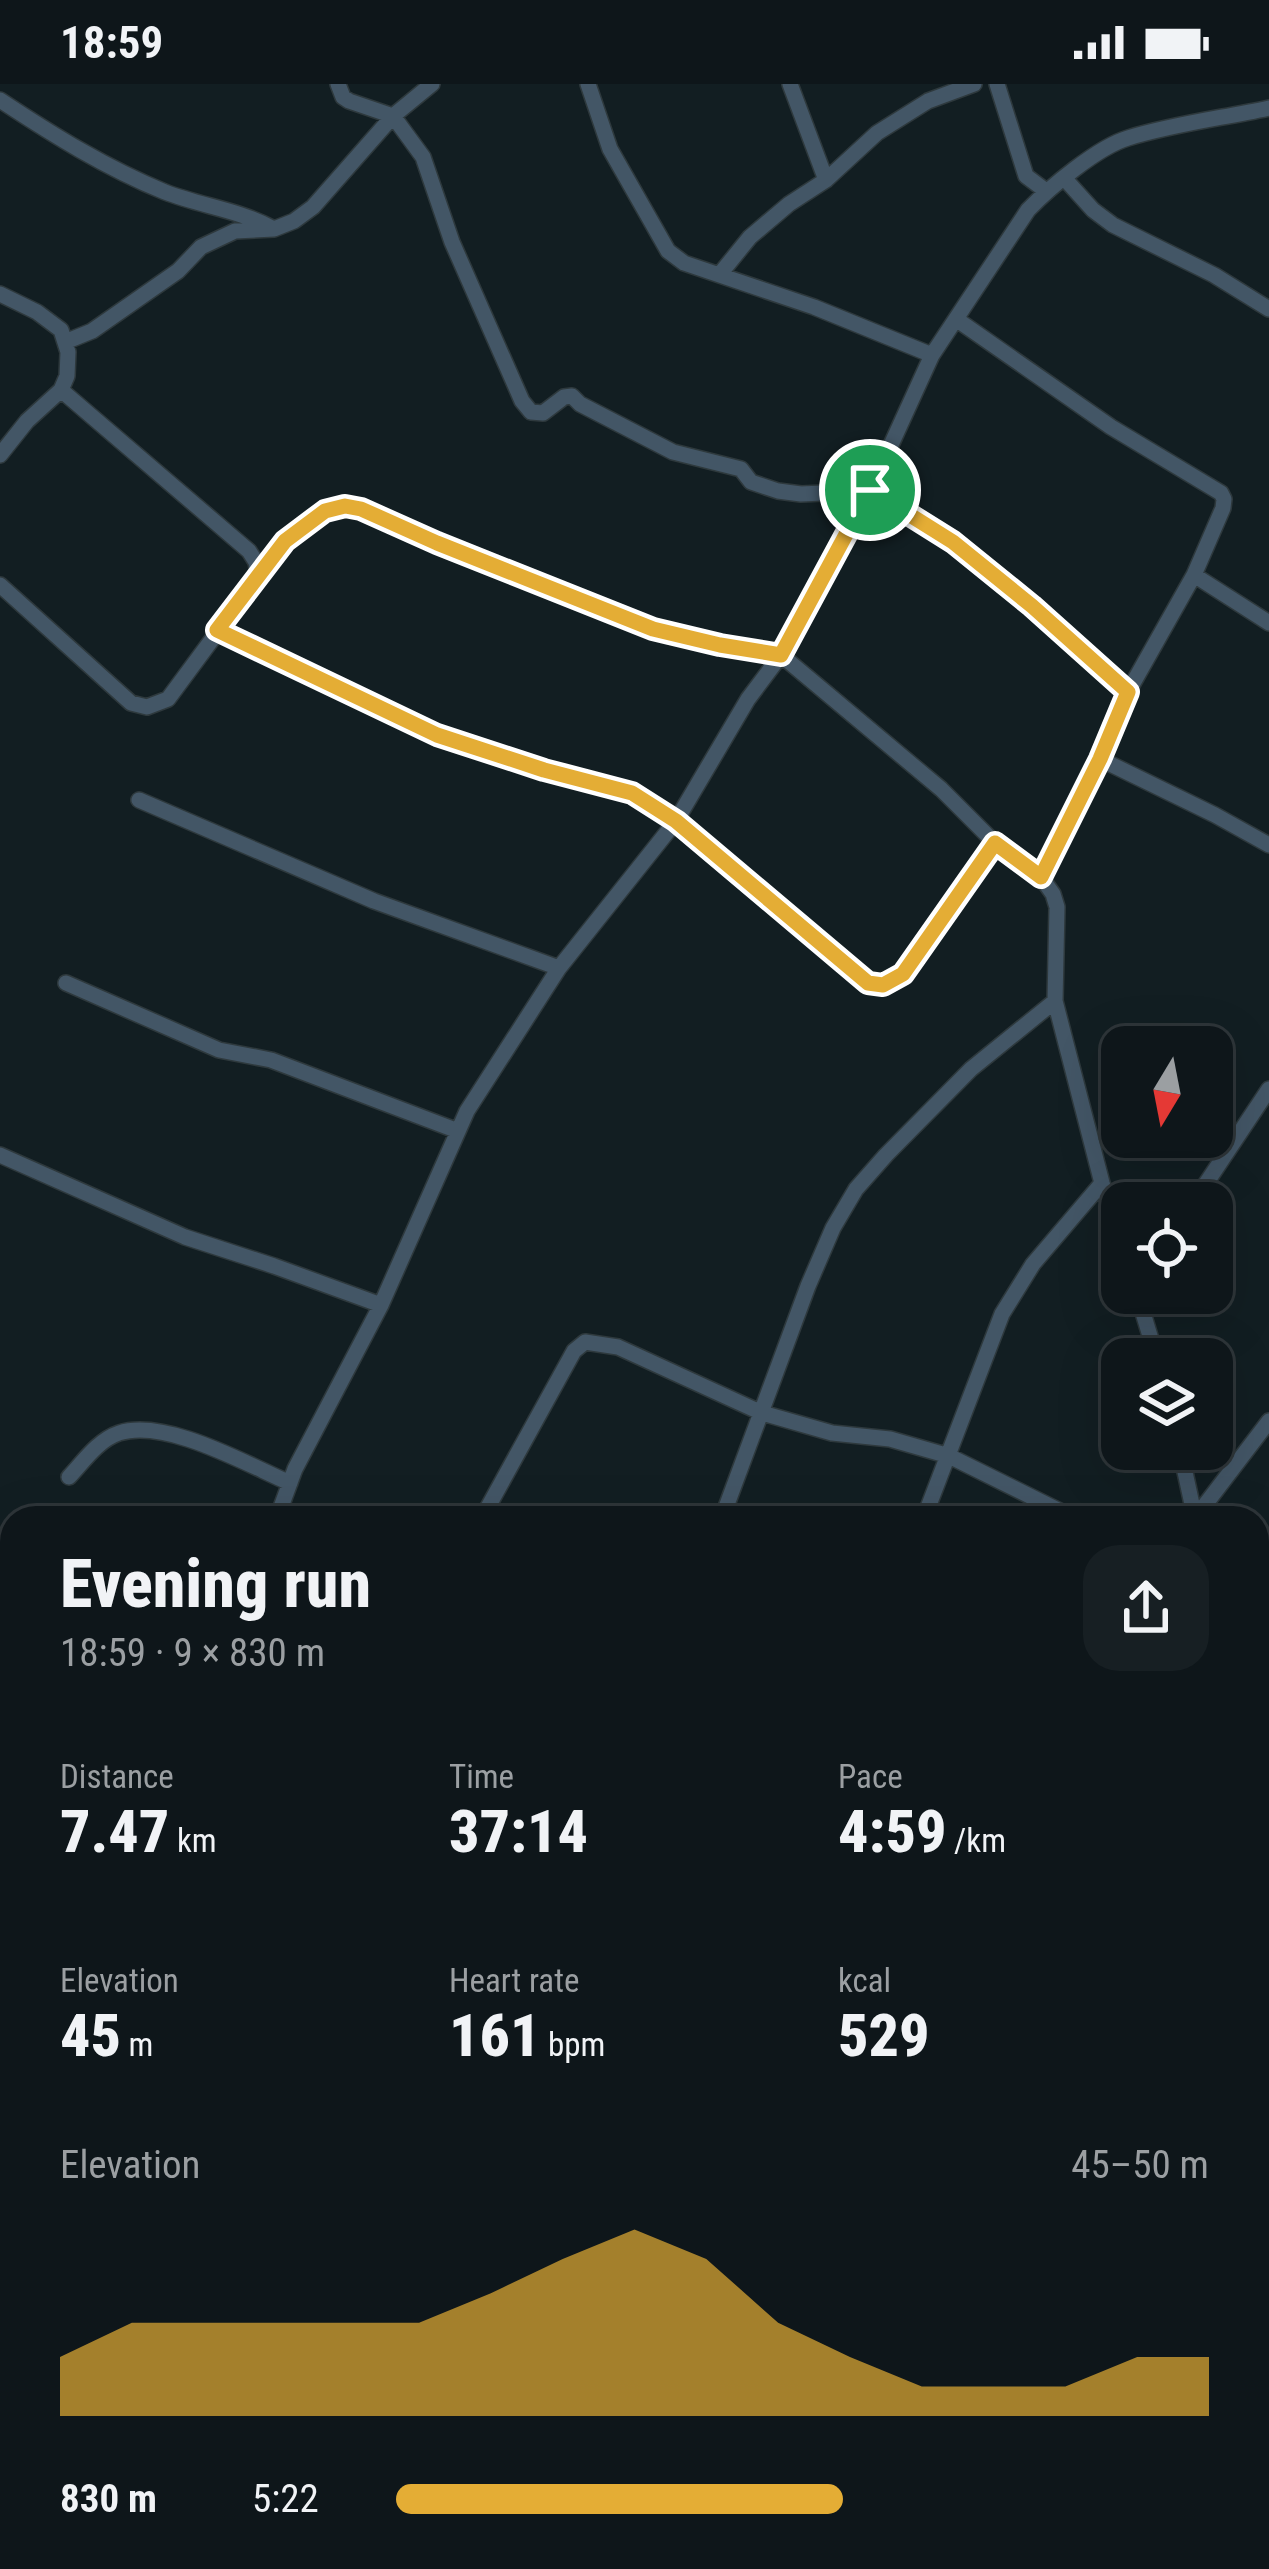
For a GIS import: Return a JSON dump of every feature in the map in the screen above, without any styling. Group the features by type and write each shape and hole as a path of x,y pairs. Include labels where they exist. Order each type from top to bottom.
{"street":[{"path":"338,84 349,101 393,116 423,157 452,242 531,412 543,413 572,396 673,452 741,469 751,482 778,491 870,490 953,542 1128,692"},
{"path":"65,342 92,331 178,271 201,247 235,232 274,230 314,207 393,116 432,84"},
{"path":"588,84 610,149 668,251 684,263 814,307 932,355"},
{"path":"790,84 826,180"},
{"path":"720,274 751,237 877,134 928,101 974,84"},
{"path":"997,84 1026,176 1046,191"},
{"path":"0,100 76,150 162,190 253,218 274,230"},
{"path":"281,1506 381,1305 467,1111 560,968 676,821 748,699 781,655 870,490 932,355 1028,210 1094,154 1126,138 1269,108"},
{"path":"1065,179 1113,225 1214,275 1269,309"},
{"path":"0,294 61,330 68,352 68,376 61,390 0,455"},
{"path":"956,319 1224,499 1193,575 1128,692 1041,877"},
{"path":"61,390 249,551 258,574"},
{"path":"0,585 131,703 147,707 168,699 285,541 325,511 345,506 653,629 781,655 941,789 995,843 1041,877 1053,894 1057,908 1055,1000 1102,1182"},
{"path":"1193,575 1269,623"},
{"path":"217,630 437,735 632,793 676,821 868,983 883,985 903,974 995,843"},
{"path":"1100,759 1269,845"},
{"path":"139,800 374,901 560,968"},
{"path":"66,982 219,1050 271,1060 458,1131"},
{"path":"727,1506 808,1286 856,1190 971,1070 1055,1000"},
{"path":"1207,1182 1269,1090"},
{"path":"0,1156 184,1237 381,1305"},
{"path":"929,1506 1002,1314 1033,1264 1101,1184"},
{"path":"489,1506 574,1351 585,1342 618,1347 762,1413 832,1433 890,1439 949,1456 1050,1506"},
{"path":"1233,1468 1269,1421"},
{"path":"69,1477 100,1444 117,1434 142,1430 182,1437 290,1483"},
{"path":"1185,1470 1192,1506"},
{"path":"1204,1506 1232,1470"}],"route":[{"path":"870,490 953,542 1128,692 1041,877 995,843 903,974 883,985 868,983 676,821 632,793 437,735 217,630 285,541 325,511 345,506 653,629 781,655 870,490"}]}
